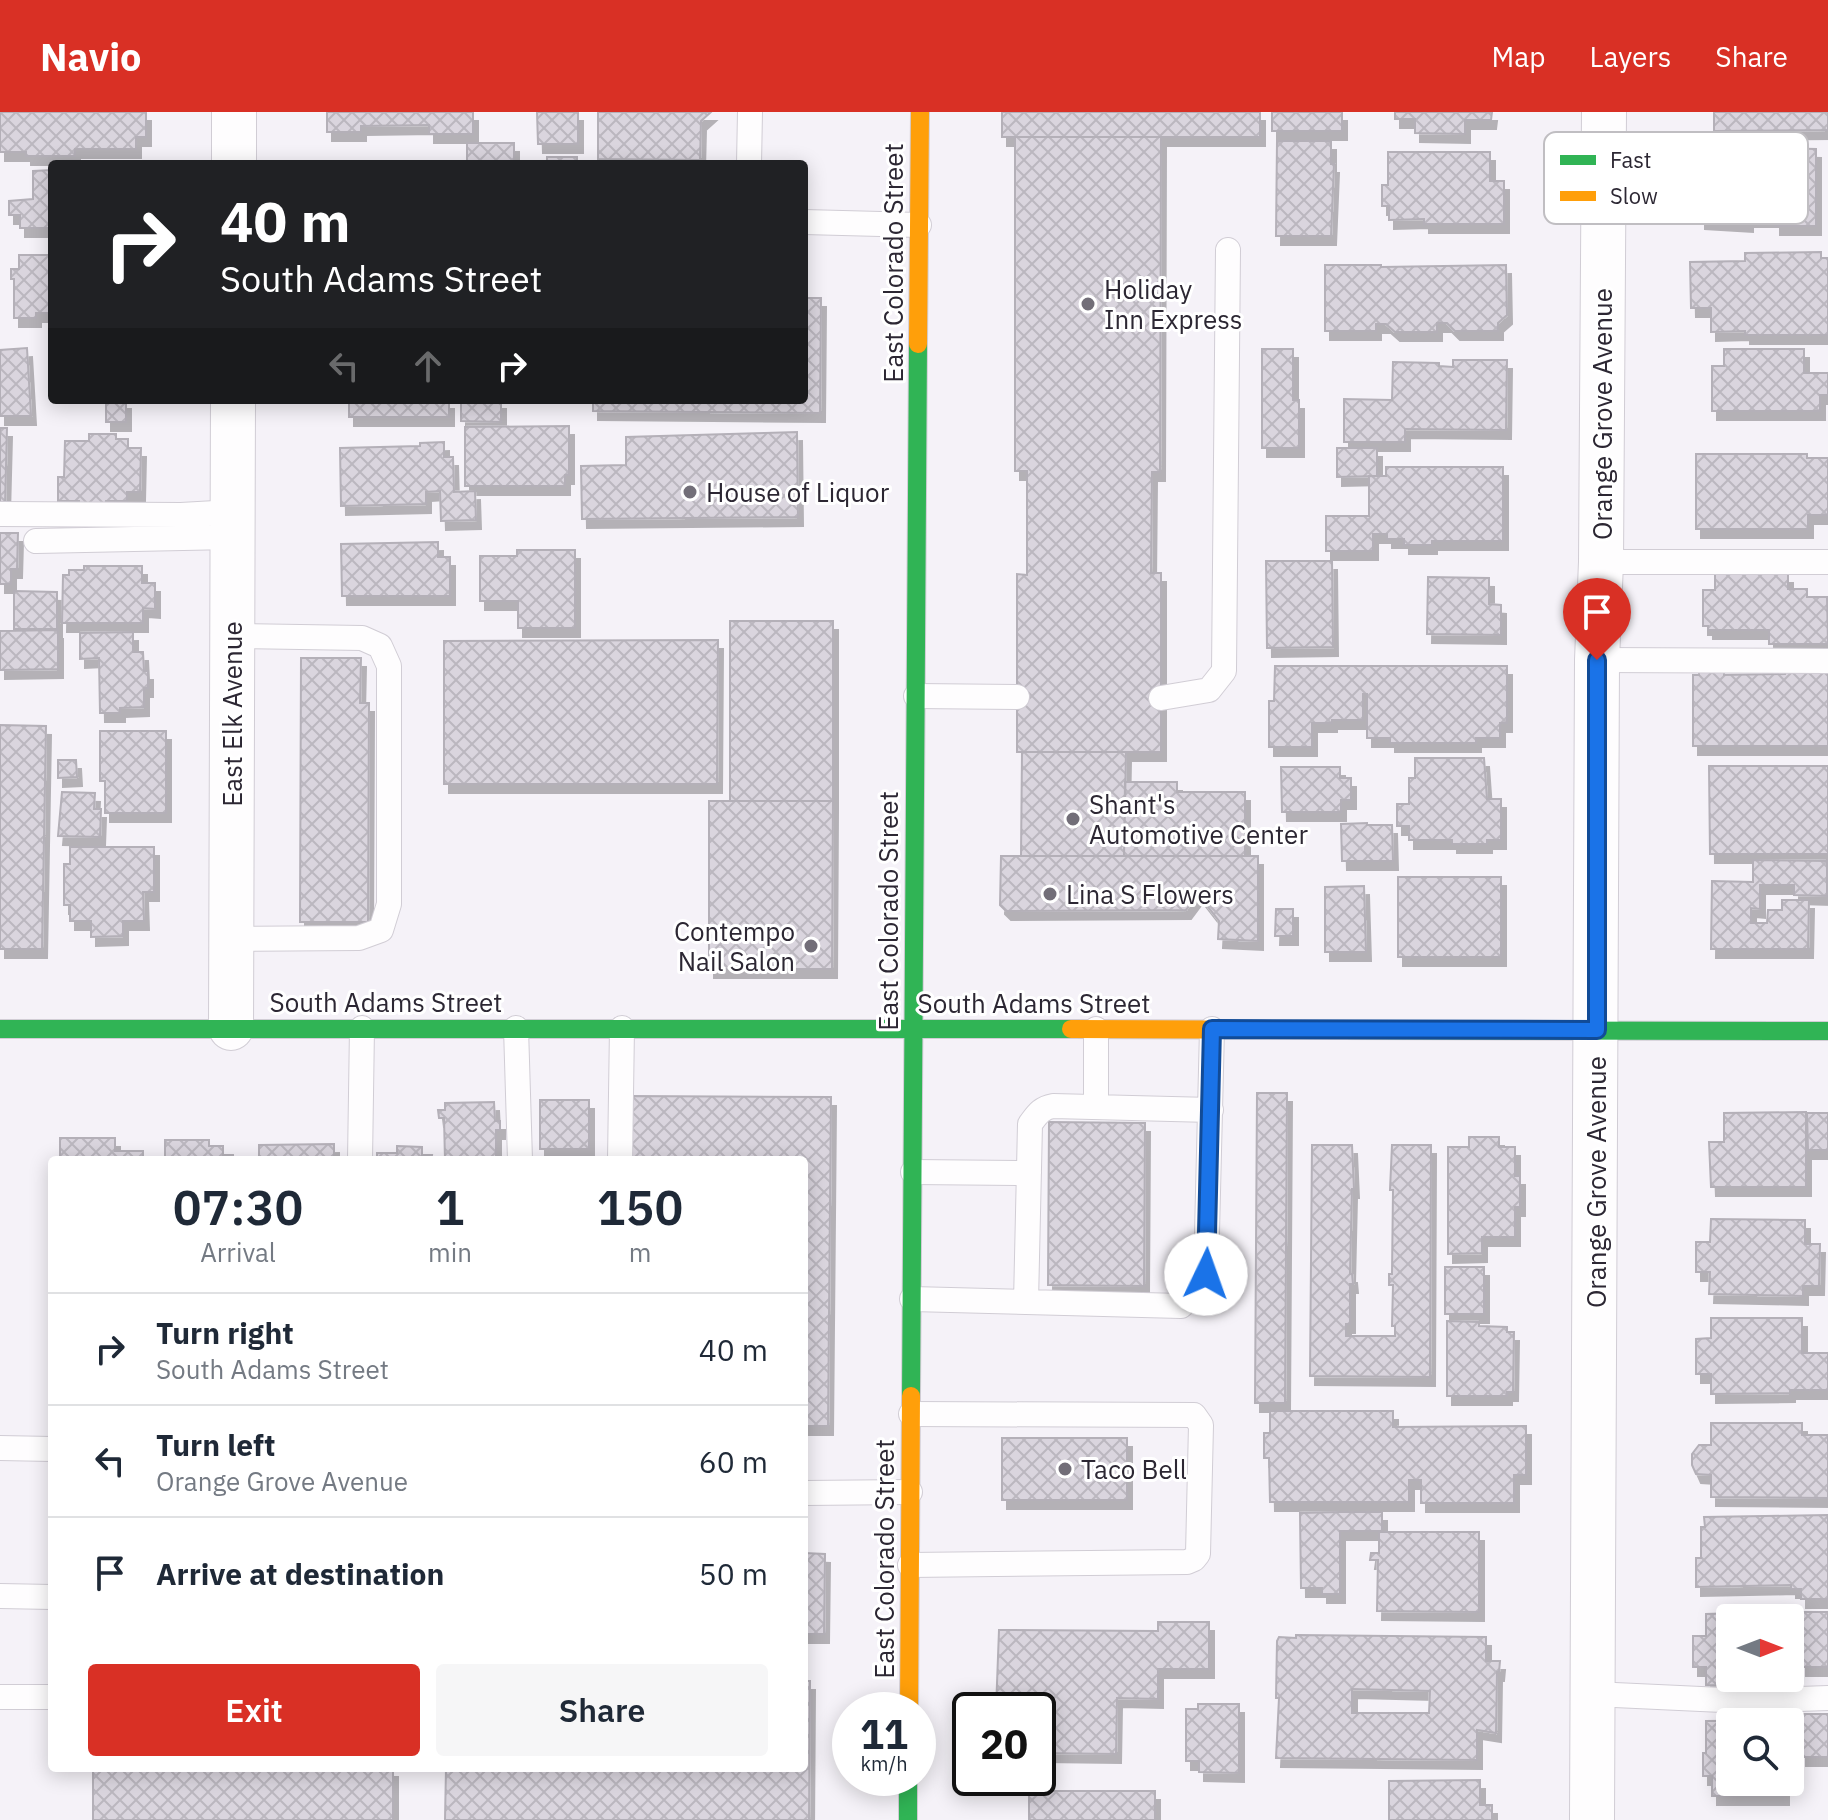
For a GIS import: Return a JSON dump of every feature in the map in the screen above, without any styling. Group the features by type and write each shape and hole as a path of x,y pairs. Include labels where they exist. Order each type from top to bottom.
{"street":[{"path":"234,112 234,160"},
{"name":"East Colorado Street","path":"909,1692 920,112"},
{"name":"Orange Grove Avenue","path":"1604,112 1604,132"},
{"name":"Orange Grove Avenue","path":"1592,1820 1597,660 1601,562 1603,224"},
{"name":"East Elk Avenue","path":"231,1028 233,404"},
{"name":"South Adams Street","path":"0,1029 1828,1031"},
{"path":"908,1796 908,1820"}],"lane":[{"path":"749,160 750,112"},
{"path":"808,222 919,225"},
{"path":"1161,698 1209,690 1224,671 1228,250"},
{"path":"0,514 181,515 232,525"},
{"path":"36,541 232,525"},
{"path":"1601,562 1828,562"},
{"path":"231,939 359,938 381,930 389,904 389,666 380,646 362,638 232,636"},
{"path":"1597,660 1828,661"},
{"path":"916,696 1017,697"},
{"path":"360,1156 362,1028"},
{"path":"516,1028 520,1156"},
{"path":"620,1156 622,1028"},
{"path":"1096,1029 1096,1107"},
{"path":"912,1299 1181,1306 1197,1291 1206,1274 1212,1029"},
{"path":"1026,1302 1030,1124 1044,1108 1211,1110"},
{"path":"913,1172 1029,1173"},
{"path":"910,1565 1187,1562 1194,1559 1198,1554 1201,1425 1194,1415 911,1414"},
{"path":"0,1448 48,1449"},
{"path":"808,1493 910,1492"},
{"path":"0,1596 48,1597"},
{"path":"1593,1694 1744,1701 1828,1698"},
{"path":"0,1697 48,1697"}],"building":[{"path":"0,112 146,112 146,137 136,137 136,149 75,149 75,156 26,156 26,152 0,152"},
{"path":"327,112 473,112 473,134 429,134 429,125 361,126 361,132 327,132"},
{"path":"537,112 578,112 578,144 538,144"},
{"path":"598,112 711,112 701,121 700,160 598,159"},
{"path":"1002,112 1260,112 1260,137 1002,137"},
{"path":"1272,112 1342,112 1342,131 1272,131"},
{"path":"1395,112 1492,112 1491,120 1465,120 1465,134 1415,133 1415,119 1395,119"},
{"path":"1714,112 1828,112 1828,130 1714,131"},
{"name":"Holiday Inn Express","path":"1015,137 1161,137 1160,472 1152,472 1151,573 1161,573 1161,752 1017,752 1017,574 1027,575 1027,471 1015,471"},
{"path":"1277,141 1331,141 1331,164 1334,164 1331,236 1276,236"},
{"path":"467,143 514,143 514,160 467,160"},
{"path":"1808,149 1816,149 1816,226 1775,226 1808,224"},
{"path":"1388,152 1490,152 1490,181 1504,181 1504,224 1424,224 1424,219 1389,220 1389,206 1382,206 1382,185 1388,185"},
{"path":"547,157 577,157 577,160 547,160"},
{"path":"48,170 48,228 20,228 20,215 9,215 9,201 33,199 33,171"},
{"path":"1821,252 1821,258 1828,258 1828,335 1711,332 1711,308 1691,308 1690,262 1745,261 1745,253"},
{"path":"19,255 48,255 48,313 36,313 36,318 14,318 11,269 19,269"},
{"path":"1325,265 1506,265 1507,315 1498,323 1498,331 1455,331 1447,323 1437,323 1437,332 1395,332 1386,324 1376,324 1376,331 1325,331"},
{"path":"808,298 821,298 820,413 593,411 593,404 808,404"},
{"path":"27,348 31,416 0,416 0,350"},
{"path":"1262,349 1293,349 1293,400 1299,400 1299,448 1262,448"},
{"path":"1724,349 1804,349 1804,373 1828,373 1828,395 1820,395 1820,411 1712,411 1712,366 1724,366"},
{"path":"1453,360 1507,360 1506,430 1405,429 1405,442 1344,442 1344,399 1392,400 1393,362 1439,363 1439,366 1453,367"},
{"path":"106,404 126,404 126,422 106,422"},
{"path":"349,404 449,404 449,417 349,417"},
{"path":"461,404 501,404 501,422 461,421"},
{"path":"569,426 569,475 565,475 565,486 465,486 465,427"},
{"path":"0,428 7,428 5,505 0,505"},
{"name":"House of Liquor","path":"797,432 798,517 582,519 581,466 626,465 626,437"},
{"path":"89,434 116,434 116,439 128,439 128,448 141,448 140,492 127,492 127,501 106,501 105,508 79,507 79,501 58,501 58,477 64,477 65,441 89,441"},
{"path":"444,442 444,457 453,457 454,492 475,491 476,520 441,521 440,491 426,492 426,504 341,506 340,448 420,446 420,443"},
{"path":"1337,448 1377,448 1377,476 1337,477"},
{"path":"1696,454 1807,454 1807,458 1828,458 1828,515 1808,515 1808,529 1696,529"},
{"path":"1386,467 1503,467 1503,541 1432,541 1432,545 1404,545 1404,539 1387,539 1387,534 1373,534 1373,551 1326,551 1326,516 1369,516 1369,476 1386,476"},
{"path":"0,533 18,533 17,569 11,569 11,584 0,584"},
{"path":"438,542 438,557 450,557 450,596 342,596 341,544"},
{"path":"517,550 575,550 575,628 518,628 518,601 480,601 480,556 517,556"},
{"path":"1266,561 1332,561 1333,647 1267,648"},
{"path":"84,566 142,566 142,583 155,583 155,609 143,608 143,623 62,623 63,575 69,575 69,570 84,570"},
{"path":"1715,574 1788,574 1788,589 1807,589 1807,597 1827,597 1828,644 1769,644 1769,630 1708,630 1708,626 1703,626 1703,590 1715,590"},
{"path":"1428,577 1489,578 1489,604 1501,605 1501,635 1427,634"},
{"path":"14,591 57,592 57,629 14,629"},
{"path":"730,621 833,621 833,801 730,801"},
{"path":"58,630 58,669 0,670 0,631"},
{"path":"133,632 133,652 143,652 144,671 148,671 144,707 120,708 120,713 100,713 99,658 80,659 80,633"},
{"path":"718,640 717,784 444,784 444,641"},
{"path":"301,658 361,658 360,703 369,703 368,922 300,922"},
{"path":"1275,666 1507,666 1507,723 1500,723 1500,738 1476,738 1476,743 1390,743 1390,738 1367,738 1367,694 1363,694 1363,720 1312,723 1312,747 1269,747 1269,701 1274,701"},
{"path":"1699,666 1724,666 1724,675 1785,674 1785,666 1828,666 1828,746 1693,746 1693,675 1699,675"},
{"path":"0,725 46,726 42,949 0,949"},
{"path":"100,731 166,731 166,813 105,813 105,781 100,781"},
{"name":"Shant's Automotive Center","path":"1022,752 1126,752 1124,856 1021,856"},
{"path":"1415,758 1484,758 1487,799 1501,799 1501,840 1487,840 1487,844 1452,844 1452,840 1409,840 1409,826 1397,826 1397,804 1409,804 1409,778 1415,778"},
{"path":"58,760 76,760 77,777 58,778"},
{"path":"1709,766 1828,766 1828,854 1710,854"},
{"path":"1281,767 1340,767 1340,778 1351,778 1351,800 1341,800 1341,812 1282,812"},
{"path":"1125,782 1177,782 1177,792 1245,792 1245,856 1124,856"},
{"path":"62,792 95,793 94,809 101,809 100,837 58,836"},
{"path":"709,801 833,801 832,969 709,969"},
{"path":"1341,824 1392,825 1393,861 1342,861"},
{"path":"70,847 154,847 154,892 143,892 144,921 123,921 123,936 91,937 91,921 70,921 70,905 64,905 64,864 70,864"},
{"path":"1001,856 1258,856 1258,941 1218,939 1219,921 1198,894 1186,910 1006,911 1000,905"},
{"path":"1753,860 1827,861 1827,896 1794,895 1794,885 1760,885 1760,909 1751,908 1751,923 1767,923 1768,910 1782,910 1782,900 1809,900 1808,949 1711,949 1712,881 1753,882"},
{"path":"1398,877 1501,877 1501,957 1398,957"},
{"path":"1364,886 1366,952 1325,952 1325,887"},
{"path":"1276,909 1293,909 1293,936 1275,936"},
{"path":"1257,1093 1287,1093 1285,1403 1255,1403"},
{"path":"629,1096 831,1097 828,1426 808,1426 808,1156 628,1156"},
{"path":"540,1100 589,1100 589,1149 540,1149"},
{"path":"494,1102 495,1121 500,1121 500,1130 496,1130 496,1156 445,1156 444,1118 439,1118 438,1110 445,1110 445,1103"},
{"path":"1806,1112 1806,1187 1711,1187 1709,1142 1724,1142 1724,1113"},
{"path":"1807,1113 1828,1113 1828,1150 1808,1150"},
{"path":"1049,1122 1145,1123 1144,1286 1048,1285"},
{"path":"1469,1137 1499,1137 1499,1147 1515,1147 1515,1176 1520,1176 1520,1207 1515,1207 1515,1237 1482,1237 1482,1253 1448,1254 1448,1147 1469,1147"},
{"path":"60,1138 115,1138 115,1151 143,1151 143,1156 60,1156"},
{"path":"165,1140 209,1140 209,1146 223,1146 223,1155 233,1155 233,1156 165,1156"},
{"path":"334,1144 334,1156 259,1156 259,1145"},
{"path":"1312,1145 1352,1145 1354,1189 1350,1274 1353,1284 1350,1284 1350,1324 1346,1324 1346,1336 1395,1336 1395,1326 1392,1326 1393,1285 1389,1285 1389,1274 1392,1274 1392,1145 1431,1145 1430,1377 1310,1376"},
{"path":"397,1146 422,1147 422,1155 432,1155 377,1156 377,1153 397,1153"},
{"path":"1711,1219 1805,1220 1805,1244 1820,1244 1819,1286 1803,1286 1803,1296 1709,1294 1710,1272 1696,1272 1696,1242 1710,1242"},
{"path":"1445,1267 1484,1267 1484,1314 1445,1314"},
{"path":"1711,1318 1802,1318 1802,1353 1828,1353 1828,1390 1711,1394 1711,1374 1696,1374 1696,1339 1711,1338"},
{"path":"1447,1321 1479,1322 1479,1326 1507,1327 1507,1332 1514,1332 1513,1392 1507,1392 1507,1396 1447,1396"},
{"path":"1270,1411 1393,1411 1393,1427 1526,1426 1526,1475 1514,1475 1514,1503 1421,1503 1421,1480 1409,1480 1409,1502 1270,1502 1269,1458 1264,1458 1264,1433 1270,1433"},
{"path":"1711,1423 1802,1423 1802,1435 1828,1435 1828,1498 1711,1497 1711,1475 1696,1474 1692,1454 1699,1445 1711,1445"},
{"name":"Taco Bell","path":"1002,1438 1127,1438 1127,1500 1002,1500"},
{"path":"1382,1512 1382,1531 1340,1531 1340,1594 1322,1594 1322,1588 1301,1588 1300,1513"},
{"path":"1828,1515 1828,1599 1801,1599 1801,1589 1791,1589 1791,1585 1696,1587 1696,1558 1701,1558 1704,1517"},
{"path":"1379,1532 1479,1532 1479,1612 1377,1611 1378,1560 1370,1560 1371,1553 1379,1553"},
{"path":"808,1553 825,1554 824,1634 808,1634"},
{"path":"1804,1612 1828,1612 1828,1667 1804,1667"},
{"path":"1706,1614 1716,1614 1716,1685 1706,1685 1706,1667 1693,1667 1693,1636 1706,1636"},
{"path":"1158,1622 1209,1622 1209,1669 1158,1669 1158,1699 1117,1698 1116,1754 1056,1753 1056,1692 997,1692 999,1630 1158,1631"},
{"path":"1296,1635 1486,1637 1486,1661 1500,1661 1496,1733 1477,1730 1477,1760 1276,1758 1279,1698 1276,1698 1277,1641 1279,1637 1296,1638","holes":["1352,1689 1430,1691 1429,1713 1352,1713"]},
{"path":"810,1681 809,1820 445,1820 446,1772 808,1772"},
{"path":"1734,1692 1761,1692 1734,1695"},
{"path":"1198,1704 1239,1704 1239,1773 1199,1772 1199,1761 1186,1761 1186,1709 1198,1709"},
{"path":"1804,1714 1828,1714 1828,1757 1804,1757"},
{"path":"1706,1721 1716,1721 1716,1796 1712,1796 1712,1776 1703,1776"},
{"path":"93,1772 393,1772 393,1820 93,1820"},
{"path":"1480,1780 1480,1805 1492,1805 1492,1820 1389,1820 1389,1781"},
{"path":"1056,1791 1155,1791 1155,1820 1029,1820 1029,1796 1056,1796"}],"traffic: fast":[{"path":"911,1396 918,344"},
{"path":"0,1029 1071,1029"},
{"path":"1338,1030 1828,1031"},
{"path":"908,1796 908,1820"}],"traffic: slow":[{"path":"918,344 920,112"},
{"path":"1071,1029 1338,1030"},
{"path":"909,1692 911,1396"}],"place":[{"name":"Holiday Inn Express","path":"1088,304"},
{"name":"House of Liquor","path":"690,492"},
{"name":"Shant's Automotive Center","path":"1073,819"},
{"name":"Lina S Flowers","path":"1050,894"},
{"name":"Contempo Nail Salon","path":"811,946"},
{"name":"Taco Bell","path":"1065,1469"}],"route":[{"path":"1206,1274 1212,1029 1597,1030 1597,660"}]}
